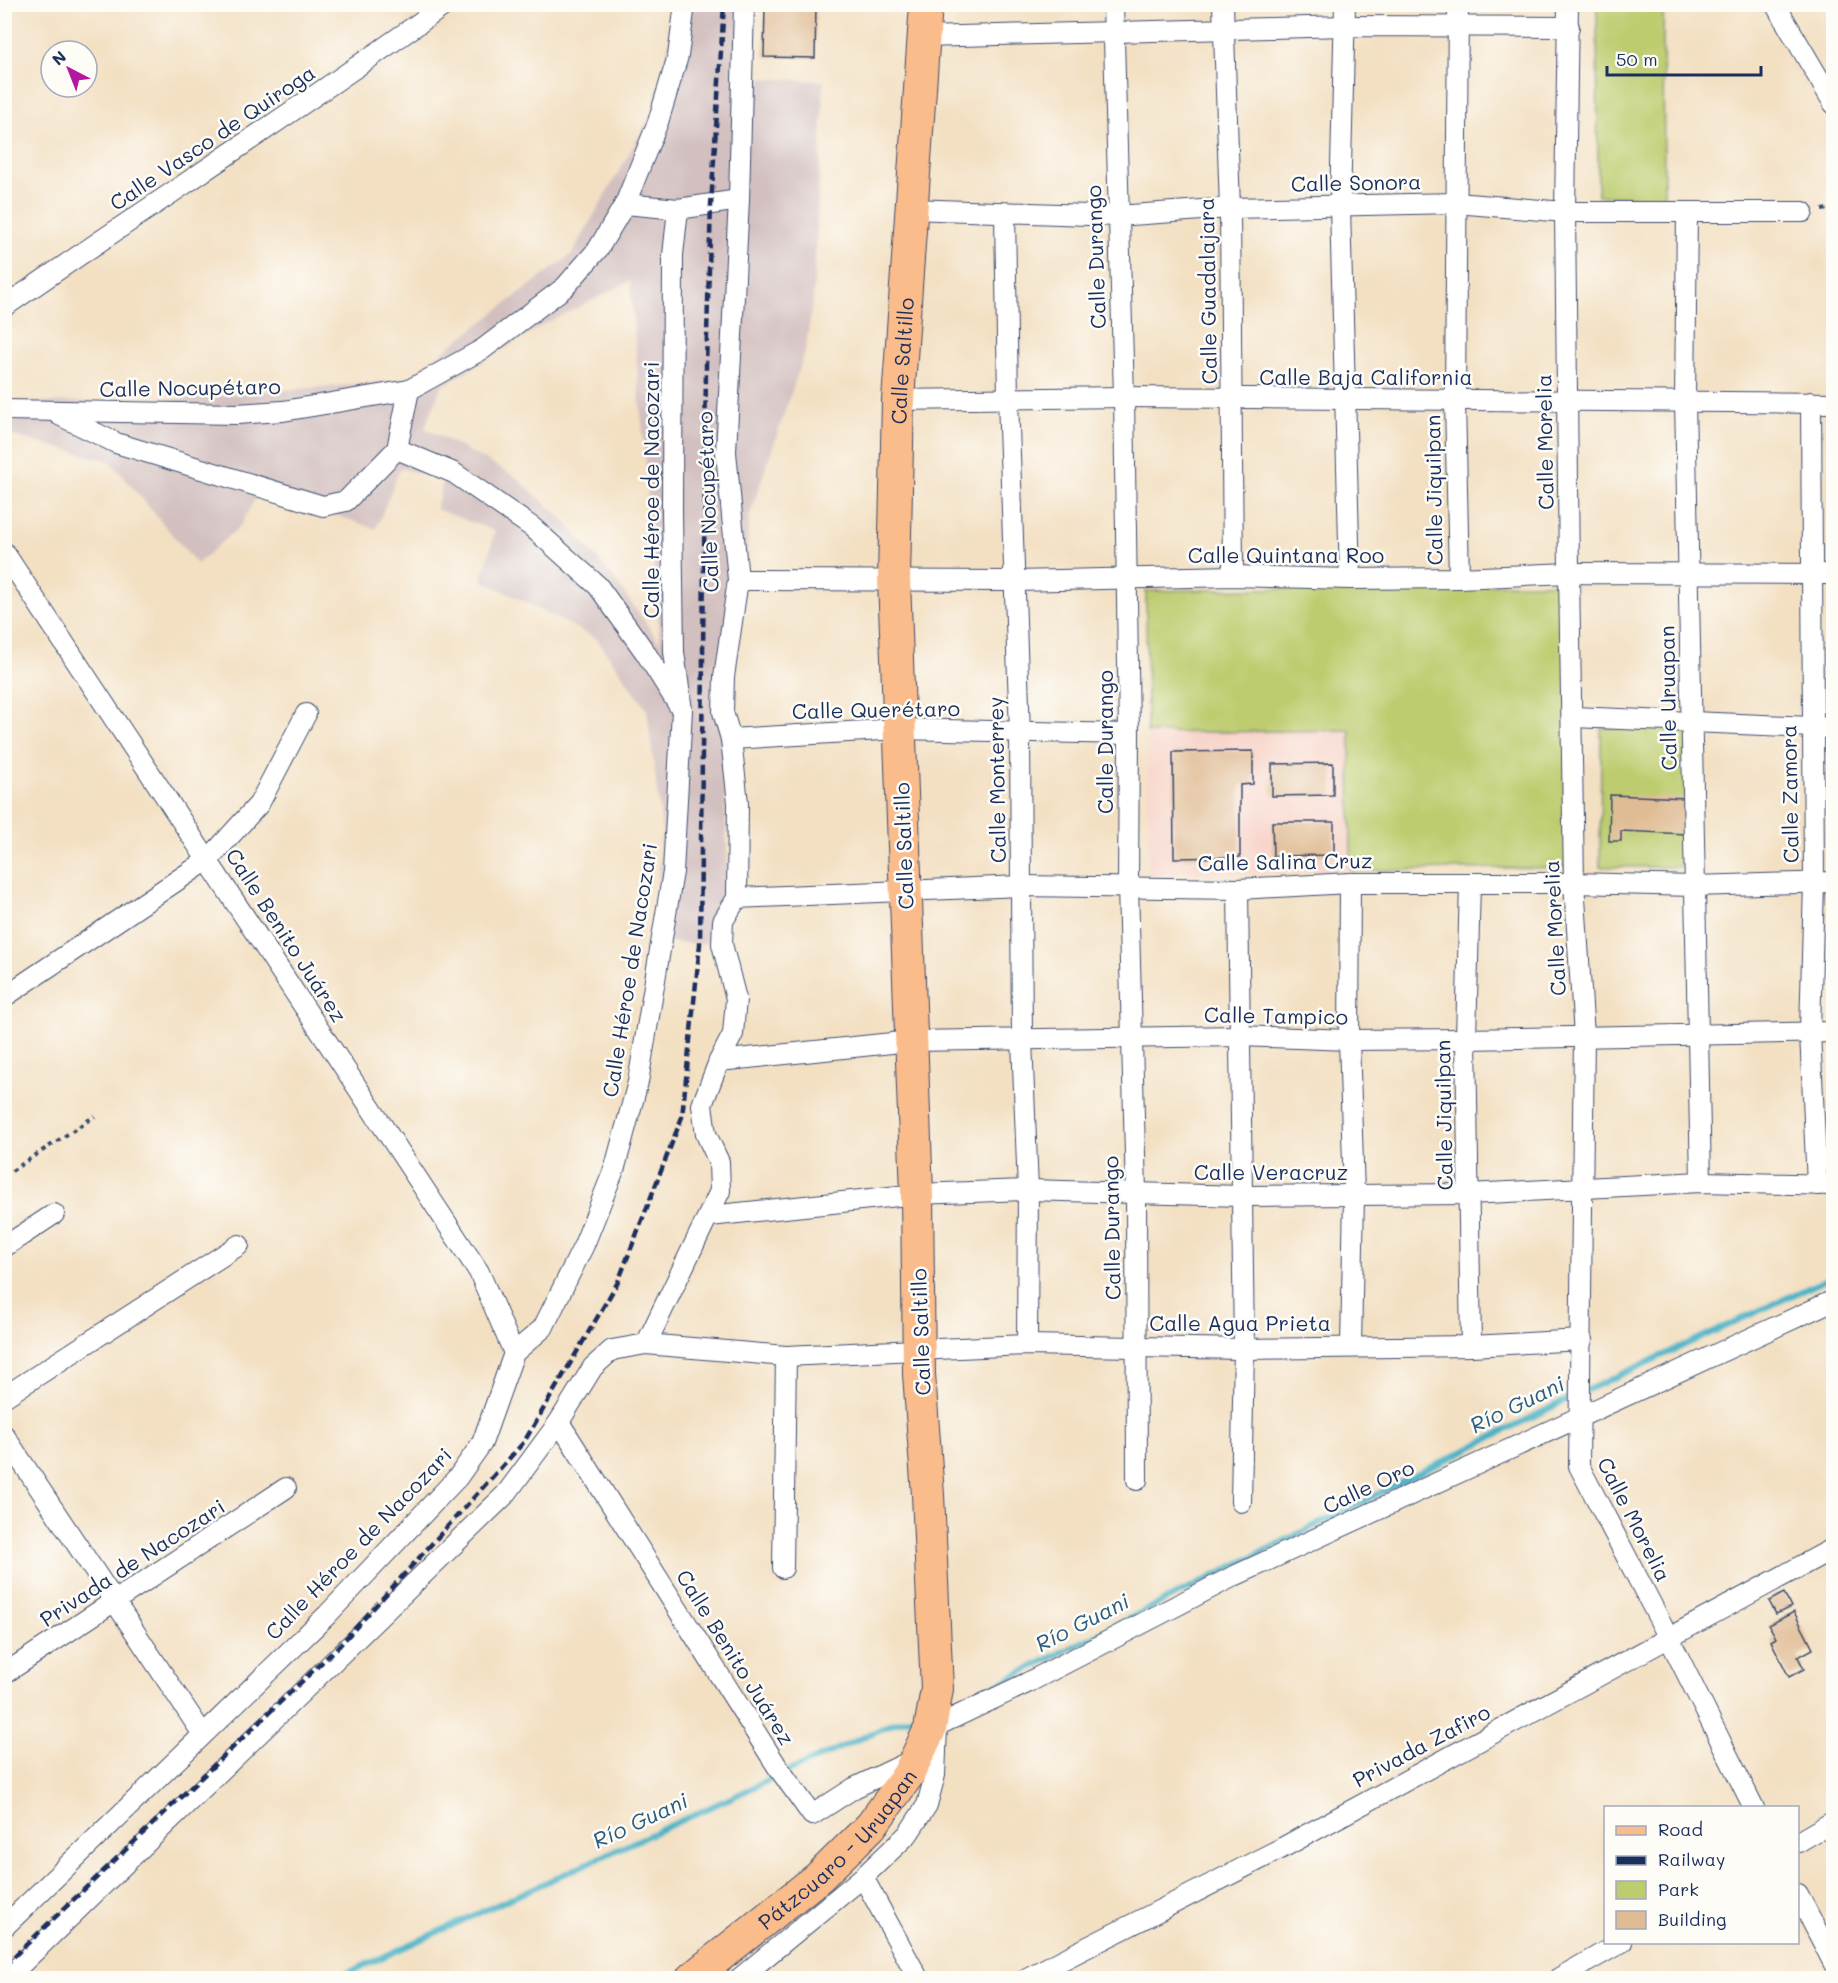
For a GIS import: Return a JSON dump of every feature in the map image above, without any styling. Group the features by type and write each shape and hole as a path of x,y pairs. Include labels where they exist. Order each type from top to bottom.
{"main road":[{"name":"Calle Saltillo","path":"926,4 898,400 894,579 917,1194 919,1350 937,1689"},
{"name":"Pátzcuaro - Uruapan","path":"692,1978 827,1870 871,1826 896,1792 933,1726 937,1689"}],"street":[{"name":"Calle Vasco de Quiroga","path":"4,307 309,102 446,4"},
{"name":"Calle Nocupétaro","path":"4,410 54,413 237,414 283,411 409,390 483,349 565,287 598,249 625,204 658,122 678,56 685,4"},
{"name":"Calle Nocupétaro","path":"646,1344 710,1216 720,1191 719,1162 706,1134 702,1105 719,1061 733,1034 736,999 722,944 723,921 737,898 738,803 731,739 723,712 724,677 738,580 726,452 739,200 744,4"},
{"name":"Calle Durango","path":"1113,4 1117,216 1124,397 1129,734 1128,886 1136,1193 1137,1480"},
{"name":"Calle Guadalajara","path":"1223,4 1230,208 1233,576"},
{"path":"1345,4 1340,207 1350,579"},
{"name":"Calle Jiquilpan","path":"1458,4 1455,401 1458,578"},
{"name":"Calle Morelia","path":"1568,4 1565,212 1569,573 1574,883 1584,1036 1579,1466 1753,1806"},
{"path":"1775,4 1833,104"},
{"path":"924,37 1113,34 1223,28 1345,26 1569,27"},
{"path":"625,204 678,209 739,200"},
{"name":"Calle Sonora","path":"910,209 1117,216 1230,208 1456,203 1565,212 1803,212"},
{"name":"Calle Héroe de Nacozari","path":"4,1927 327,1614 458,1477 482,1443 514,1353 543,1328 584,1245 615,1167 638,1082 673,872 682,710 674,652 672,510 673,255 678,209"},
{"name":"Calle Uruapan","path":"1687,213 1685,400 1701,1182"},
{"name":"Calle Monterrey","path":"1005,214 1008,399 1020,732 1023,1040 1028,1190 1027,1345"},
{"path":"54,413 116,443 323,506 346,501 397,450 409,390"},
{"name":"Calle Baja California","path":"898,400 1124,397 1833,403"},
{"name":"Calle Zamora","path":"1811,402 1812,728 1824,882 1810,1032 1825,1185"},
{"path":"397,450 454,473 532,528 598,586 645,652 682,710"},
{"name":"Calle Benito Juárez","path":"4,552 209,859 479,1272 514,1353"},
{"name":"Calle Quintana Roo","path":"738,580 1016,581 1233,576 1350,579 1458,578 1569,573 1833,574"},
{"path":"4,998 209,859 259,804 306,714"},
{"path":"1573,717 1833,728"},
{"name":"Calle Querétaro","path":"731,739 898,729 1129,734"},
{"name":"Calle Salina Cruz","path":"737,898 1021,886 1238,889 1350,883 1574,883 1695,886 1824,882"},
{"path":"1350,883 1349,1040 1354,1195 1351,1346"},
{"name":"Calle Jiquilpan","path":"1470,883 1466,1040 1471,1346"},
{"path":"1238,889 1244,1349 1241,1502"},
{"name":"Calle Tampico","path":"719,1061 911,1041 1240,1036 1349,1040 1466,1040 1833,1032"},
{"name":"Calle Veracruz","path":"710,1216 917,1194 1028,1190 1241,1196 1468,1194 1701,1182 1825,1185"},
{"path":"4,1247 54,1214"},
{"path":"4,1397 239,1245"},
{"name":"Calle Oro","path":"933,1726 1232,1577 1580,1410 1833,1300"},
{"name":"Calle Agua Prieta","path":"7,1978 506,1494 559,1422 593,1366 612,1350 646,1344 786,1356 1027,1345 1244,1349 1351,1346 1582,1347"},
{"path":"783,1568 786,1356"},
{"name":"Calle Benito Juárez","path":"559,1422 777,1766 812,1815 854,1788 915,1759"},
{"path":"4,1435 114,1604 202,1733"},
{"name":"Privada de Nacozari","path":"4,1674 114,1604 286,1488"},
{"name":"Privada Zafiro","path":"1027,1978 1282,1848 1833,1548"},
{"path":"740,1978 863,1876 908,1834 927,1805 936,1775 933,1726"},
{"path":"1799,1841 1833,1821"},
{"path":"863,1876 918,1978"},
{"path":"1799,1898 1833,1964"},
{"path":"1559,1978 1618,1944"}],"path":[{"path":"4,1176 95,1116"}],"shaded area":[{"path":"679,5 756,5 752,78 824,81 813,298 805,352 749,517 743,606 723,743 728,880 712,941 700,944 653,941 662,830 647,710 597,639 482,580 495,531 436,509 444,480 400,468 376,529 260,489 241,525 197,564 110,461 5,434 4,403 163,400 405,380 572,254 651,115","holes":["630,281 660,643 612,576 561,517 516,477 425,428 441,387 541,326"]},
{"path":"1350,730 1351,871 1148,875 1147,733"}],"green space":[{"path":"1597,5 1663,5 1664,197 1598,196"},
{"path":"1574,583 1577,867 1351,871 1350,730 1147,733 1146,591"},
{"path":"1693,727 1692,867 1600,867 1601,728"}],"building":[{"path":"765,4 816,4 815,58 764,57"},
{"path":"1253,751 1253,784 1240,785 1240,857 1174,858 1173,752"},
{"path":"1333,763 1333,795 1272,796 1272,764"},
{"path":"1610,795 1687,798 1686,834 1621,831 1621,841 1609,841"},
{"path":"1272,822 1334,822 1334,855 1273,856"},
{"path":"1784,1593 1791,1607 1776,1614 1769,1601"},
{"path":"1794,1612 1813,1649 1798,1657 1804,1669 1789,1677 1771,1641 1776,1638 1769,1625"}],"waterway":[{"name":"Río Guani","path":"943,1707 966,1700 1566,1400 1834,1276"},
{"name":"Río Guani","path":"337,1978 894,1723 922,1714"}],"railway":[{"path":"4,1966 340,1645 524,1442 618,1282 682,1117 700,944 706,365 711,205 724,4"}]}
